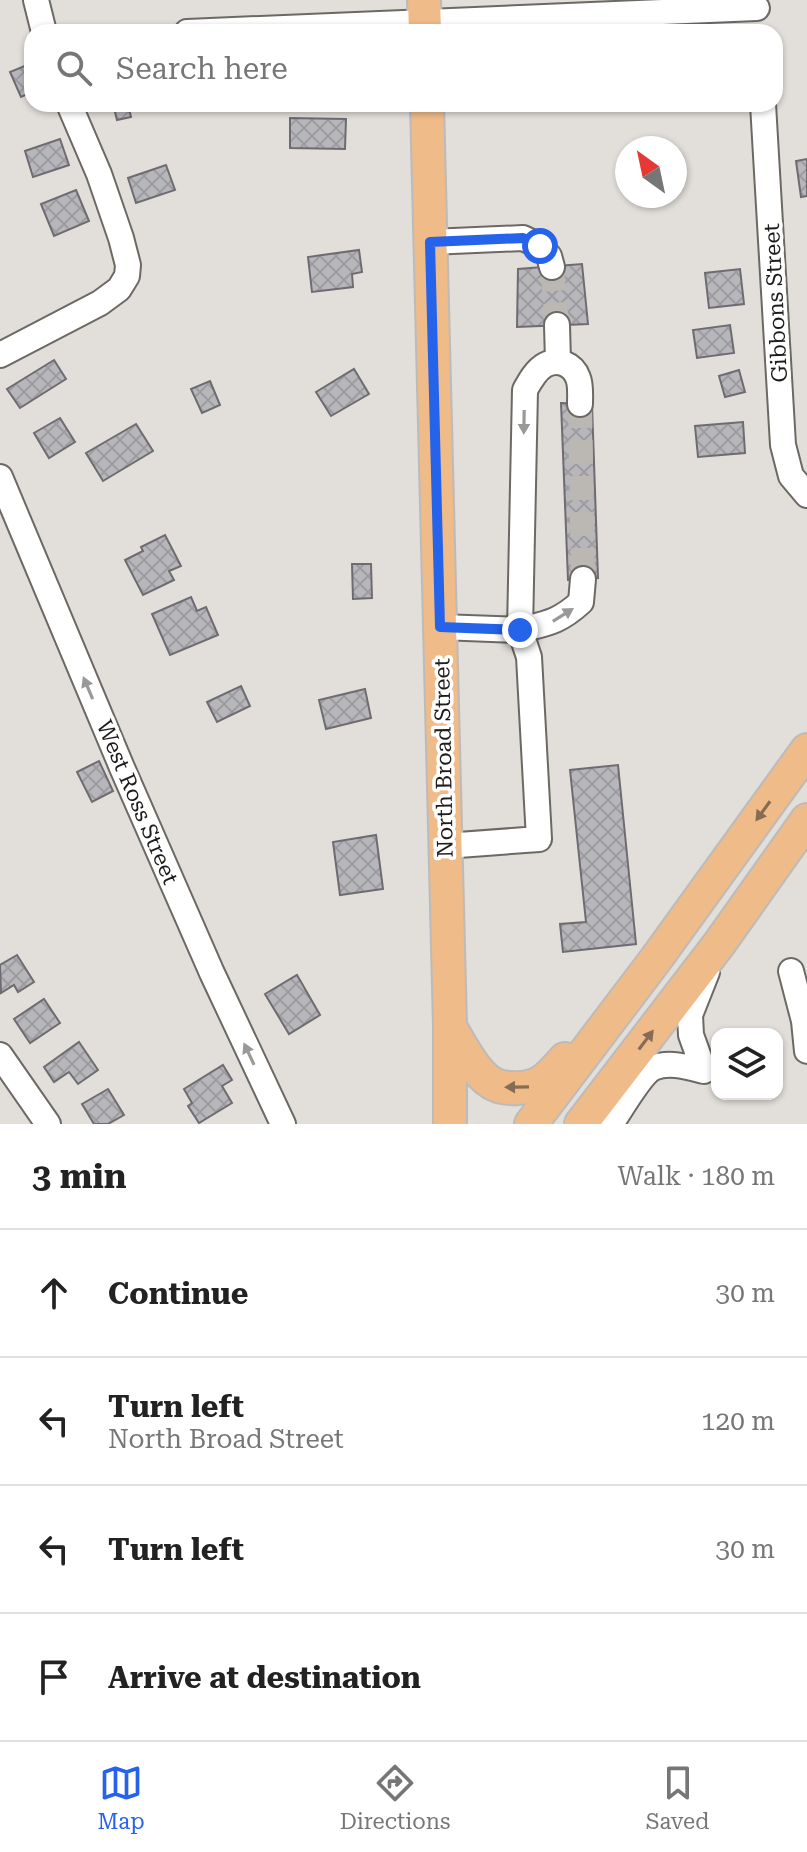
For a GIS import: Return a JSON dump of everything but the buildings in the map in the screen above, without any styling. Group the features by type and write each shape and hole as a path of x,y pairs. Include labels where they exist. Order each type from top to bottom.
{"main road":[{"name":"North Broad Street","path":"427,112 450,1124"},
{"path":"531,1124 807,750"},
{"path":"581,1124 719,944 807,820"},
{"path":"450,1027 475,1067 489,1081 499,1087 539,1085 571,1053 637,959 719,872"}],"street":[{"path":"36,0 42,24"},
{"path":"322,24 424,18 758,13"},
{"path":"0,355 100,303 119,289 127,276 128,265 121,238 99,174 72,112"},
{"name":"Gibbons Street","path":"763,112 783,445 791,476 807,495"},
{"path":"430,242 523,238 540,246 549,256 552,267"},
{"path":"557,325 558,362"},
{"path":"445,846 539,839 529,657 520,630 525,390 533,376 546,365 558,362 568,364 579,380 580,404"},
{"name":"West Ross Street","path":"0,477 142,814 283,1124"},
{"path":"440,627 520,630 556,621 581,602 583,579"},
{"path":"611,1124 652,1069 664,1065 704,1071 691,1035 690,1015 719,944"},
{"path":"791,971 804,1021 807,1051"},
{"path":"0,1055 48,1124"}],"tunnel":[{"path":"552,267 557,325"},
{"path":"580,404 583,579"}],"route":[{"path":"520,630 440,627 430,242 523,238 540,246"}]}
